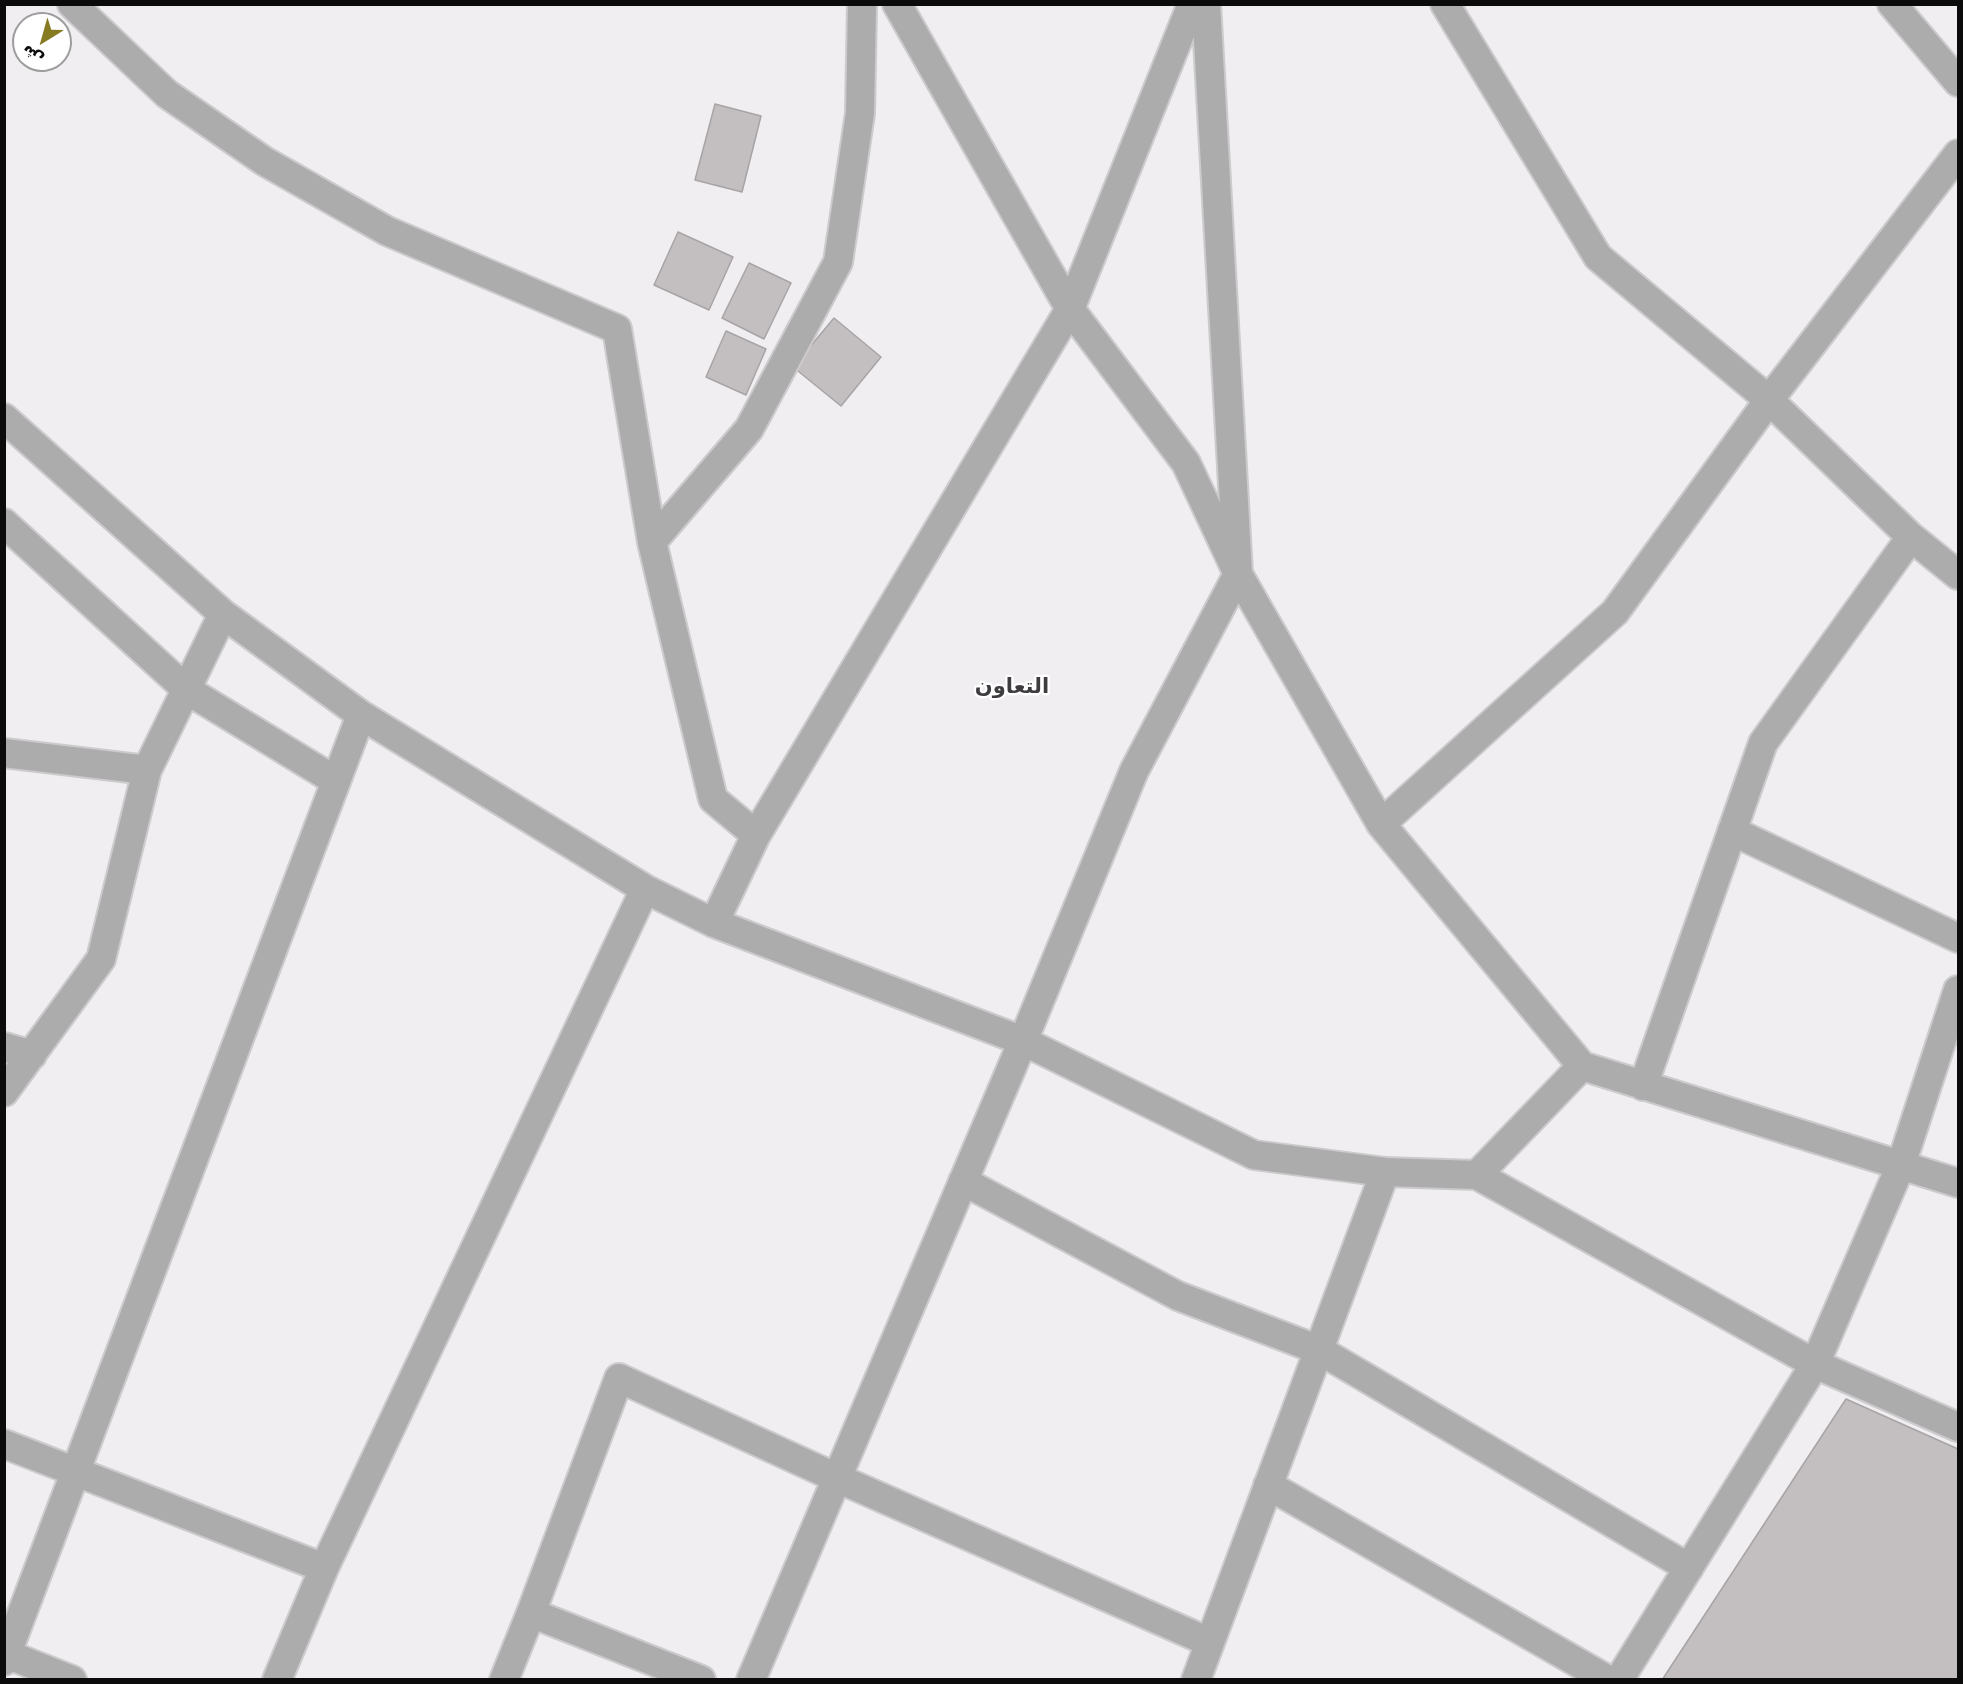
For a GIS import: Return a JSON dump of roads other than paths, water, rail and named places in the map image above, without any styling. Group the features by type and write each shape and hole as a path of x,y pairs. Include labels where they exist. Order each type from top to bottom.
{"street":[{"path":"72,4 167,94 264,161 387,231 617,329 652,542 713,799 756,835"},
{"path":"652,542 749,429 838,262 860,113 862,4"},
{"path":"897,4 1070,309 1186,463 1238,574 1381,824 1582,1066 1959,1183"},
{"path":"714,923 756,835 1070,309 1192,4"},
{"path":"751,1680 1023,1041 1134,771 1238,574 1206,4"},
{"path":"1445,4 1598,257 1769,400 1911,537 1959,575"},
{"path":"1892,4 1959,82"},
{"path":"1381,824 1615,612 1769,400 1959,154"},
{"path":"4,418 223,614 361,715 645,889 714,923 1023,1041 1254,1155 1385,1172 1477,1175 1815,1364 1959,1427"},
{"path":"4,523 187,690 336,781"},
{"path":"1643,1086 1763,743 1911,537"},
{"path":"4,1092 101,959 147,770 223,614"},
{"path":"72,1680 5,1656 361,715"},
{"path":"4,753 147,770"},
{"path":"1732,831 1959,938"},
{"path":"277,1680 324,1568 645,889"},
{"path":"1619,1680 1815,1364 1901,1165 1959,990"},
{"path":"4,1047 32,1055"},
{"path":"1477,1175 1582,1066"},
{"path":"1196,1680 1385,1172"},
{"path":"963,1181 1178,1296 1319,1350 1689,1568"},
{"path":"504,1680 619,1378 837,1478 1209,1642"},
{"path":"4,1444 324,1568"},
{"path":"1268,1485 1608,1680"},
{"path":"531,1613 701,1680"}],"district":[{"name":"التعاون","path":"1012,688"}]}
